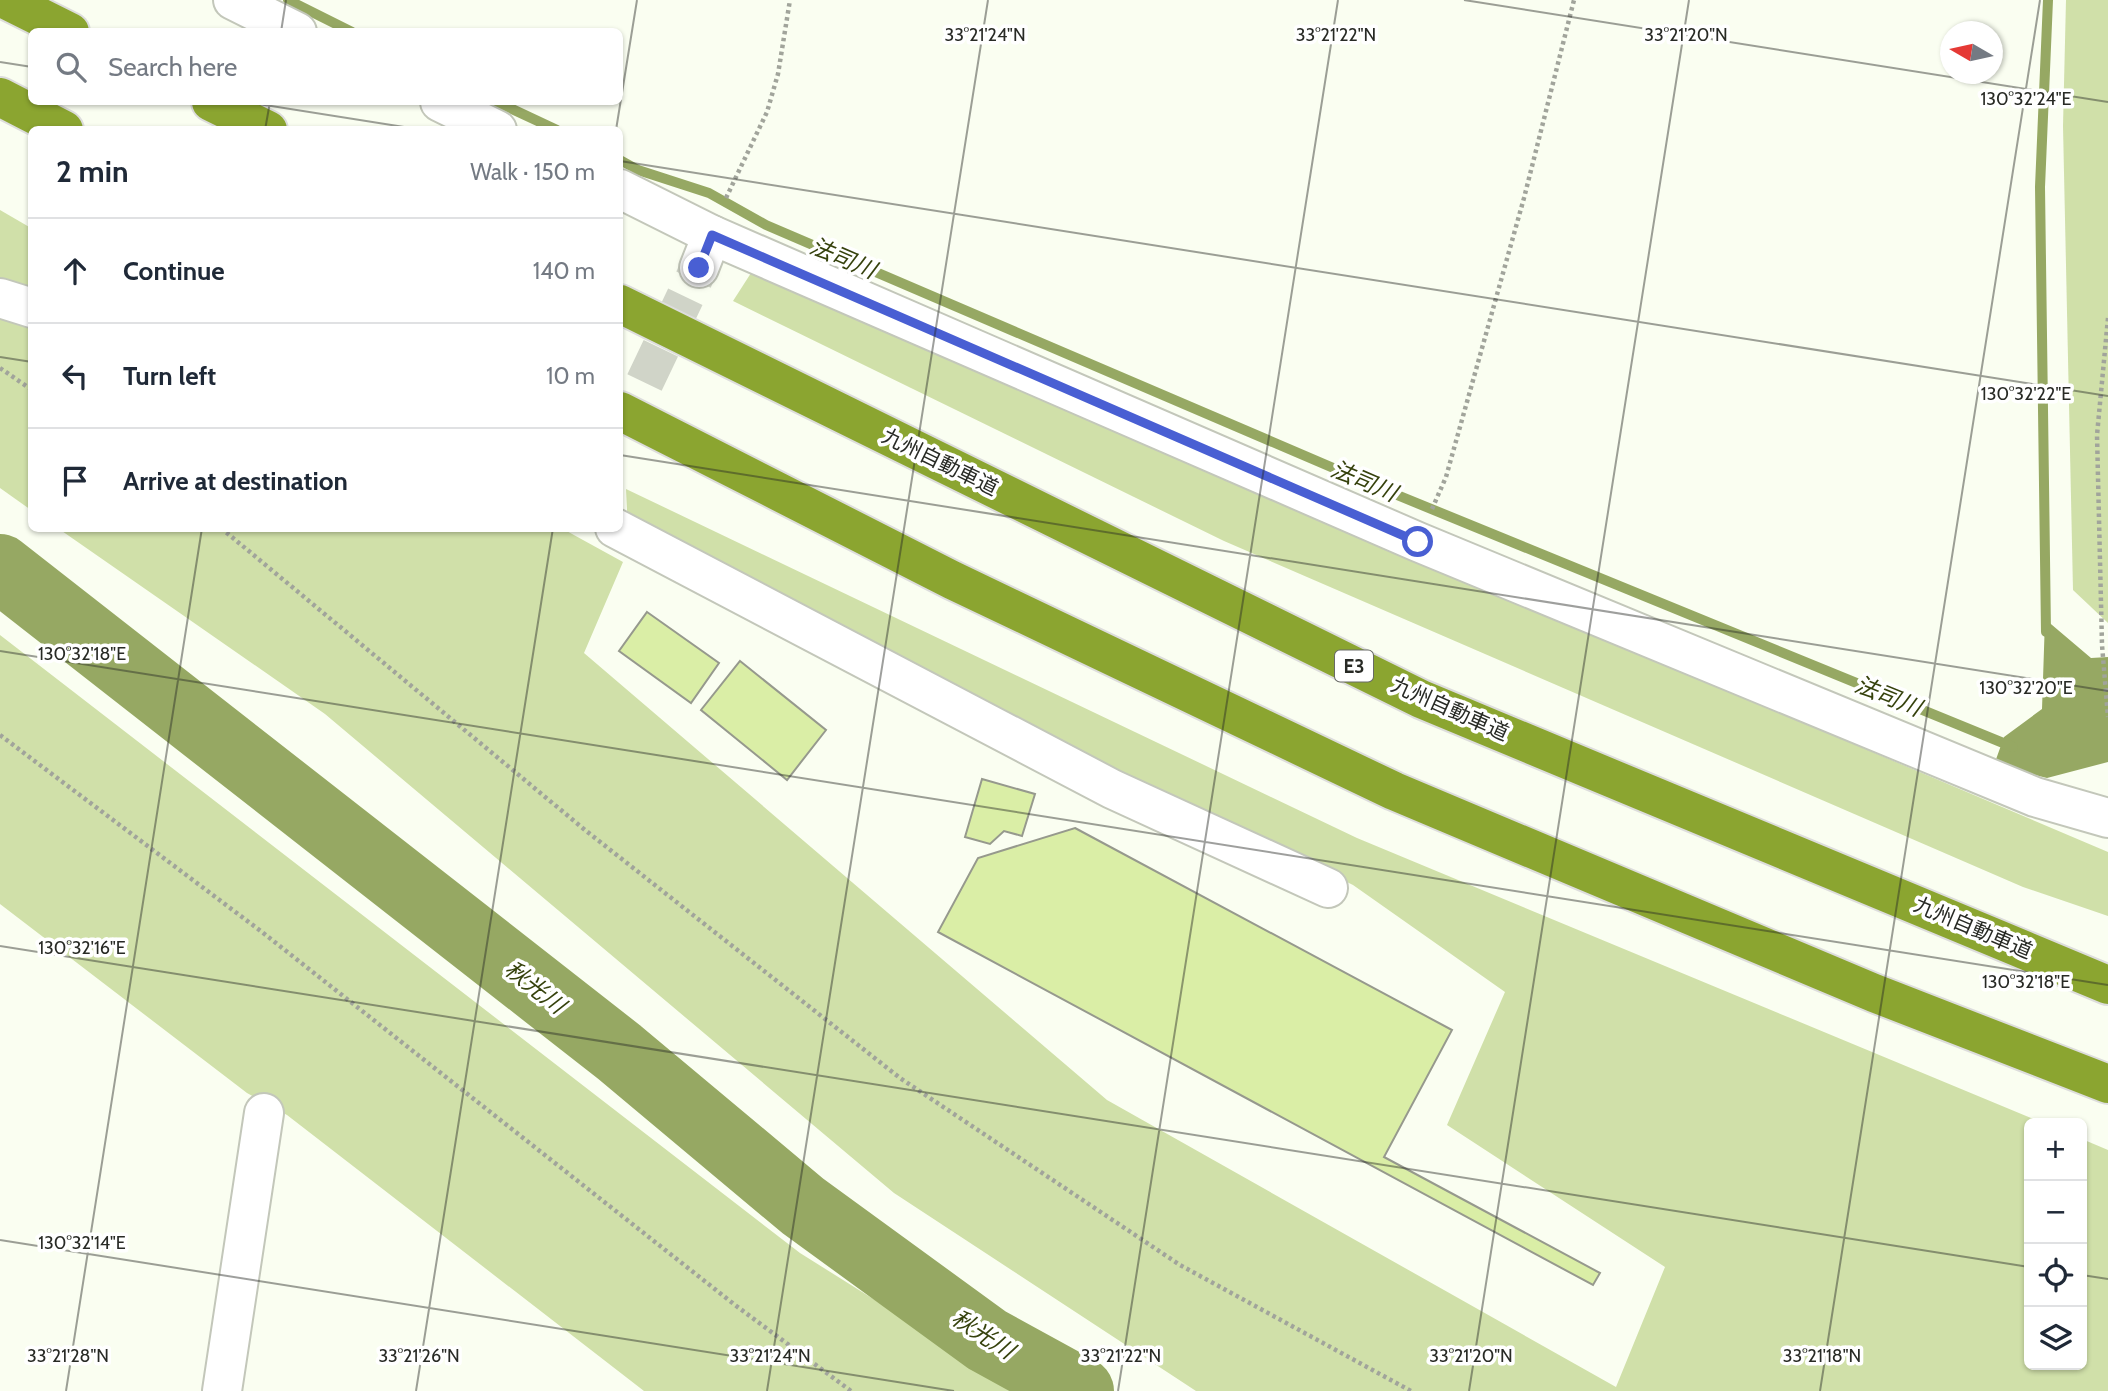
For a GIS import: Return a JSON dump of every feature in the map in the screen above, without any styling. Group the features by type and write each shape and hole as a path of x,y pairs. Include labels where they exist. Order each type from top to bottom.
{"highway":[{"path":"6,0 61,28"},
{"path":"0,97 56,126"},
{"path":"217,105 260,126"},
{"name":"九州自動車道","path":"623,305 1422,699 2108,985"},
{"path":"623,413 952,580 1394,791 1874,993 2108,1084"}],"street":[{"path":"233,0 289,28"},
{"path":"446,105 489,126"},
{"path":"623,192 706,251 2035,797 2108,818"},
{"path":"0,298 28,307"},
{"path":"623,532 1112,789 1328,888"},
{"path":"222,1391 264,1113"}],"path":[{"path":"738,173 768,112 778,74 790,0"},
{"path":"1442,486 1524,198 1574,0"},
{"path":"2108,318 2097,435 2102,645 2108,717"},
{"path":"0,368 28,387"},
{"path":"226,532 585,830 900,1078 1180,1265 1411,1391"},
{"path":"0,735 262,932 735,1305 851,1391"}],"shaded area":[{"path":"2066,0 2108,0 2108,623 2073,590 2063,126"},
{"path":"0,210 28,226 28,508 0,488"},
{"path":"751,273 2108,852 2108,916 2023,887 1224,541 733,301"},
{"path":"626,489 1357,838 2031,1118 2024,1118 2024,1370 2087,1370 2087,1141 2108,1150 2108,1391 1196,1391 894,1193 325,714 63,532 568,532 623,562 584,653 1107,1100 1616,1387 1665,1267 1447,1125 1505,992 1353,885 628,529"},
{"path":"2045,619 2091,658 2108,657 2108,762 2047,778 1994,765 2004,737 2042,709"},
{"path":"0,635 800,1253 1020,1391 644,1391 287,1115 247,1093 0,904"}],"building":[{"path":"647,612 719,663 691,703 619,651"},
{"path":"740,661 826,730 787,780 701,710"},
{"path":"982,779 1035,794 1022,836 1004,831 990,844 965,837"},
{"path":"1075,828 1452,1030 1384,1157 1600,1273 1593,1285 938,932 978,858"}],"waterway":[{"name":"法司川","path":"288,0 344,28"},
{"path":"2046,632 2040,187 2048,0"},
{"name":"法司川","path":"503,105 548,126"},
{"name":"法司川","path":"623,162 638,170 709,193 766,225 1380,488 2013,747"},
{"name":"秋光川","path":"0,568 619,1052 803,1206 987,1340 1080,1391"}],"tunnel":[{"path":"623,428 699,268"}],"route":[{"path":"699,268 712,235 1418,542"}]}
